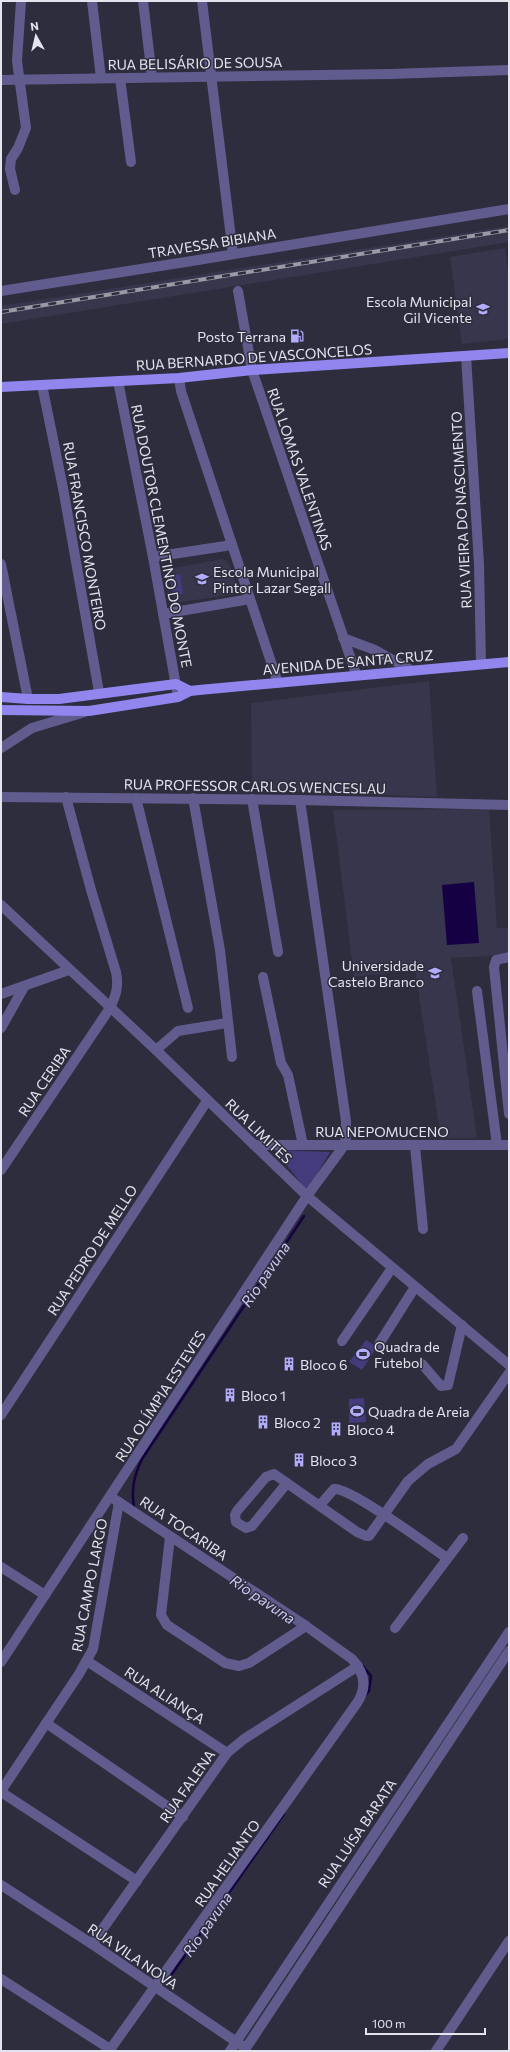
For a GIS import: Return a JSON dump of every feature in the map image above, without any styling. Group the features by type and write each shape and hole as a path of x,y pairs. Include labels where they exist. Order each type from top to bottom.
{"main road":[{"name":"RUA BERNARDO DE VASCONCELOS","path":"1,387 179,378 252,370 509,353"},
{"name":"AVENIDA DE SANTA CRUZ","path":"1,710 88,711 178,697 190,691 356,674 509,662"},
{"path":"1,697 28,699 65,698 99,692 176,684 190,691"}],"street":[{"path":"15,190 10,169 11,159 18,148 26,128 16,50 21,1"},
{"path":"92,1 101,78"},
{"path":"143,1 152,77"},
{"path":"202,1 233,254"},
{"name":"RUA BELISÁRIO DE SOUSA","path":"1,80 390,74 509,70"},
{"path":"120,78 131,162"},
{"name":"TRAVESSA BIBIANA","path":"1,291 509,208"},
{"name":"RUA LOMAS VALENTINAS","path":"238,291 252,370 356,674"},
{"name":"RUA VIEIRA DO NASCIMENTO","path":"463,356 479,564 481,664"},
{"path":"179,378 181,391 278,683"},
{"name":"RUA DOUTOR CLEMENTINO DO MONTE","path":"118,381 164,614 178,697"},
{"name":"RUA FRANCISCO MONTEIRO","path":"42,385 63,488 99,692"},
{"path":"153,557 232,545"},
{"path":"1,564 28,699"},
{"path":"164,614 250,600"},
{"path":"344,638 375,650 410,670"},
{"path":"1,748 32,728 88,711"},
{"name":"RUA PROFESSOR CARLOS WENCESLAU","path":"1,797 193,798 509,805"},
{"name":"RUA CERIBA","path":"1,1170 110,1008 118,992 119,983 91,890 66,797"},
{"path":"136,798 188,1008"},
{"path":"193,798 220,950 232,1057"},
{"path":"252,799 278,952"},
{"path":"300,800 346,1120 346,1138 343,1147"},
{"name":"RUA LIMITES","path":"1,905 156,1050 207,1101 307,1196 509,1365"},
{"path":"509,957 500,958 494,963 509,1114"},
{"path":"1,994 69,970"},
{"path":"263,977 281,1063 288,1075 303,1145"},
{"path":"1,1028 24,987"},
{"path":"477,991 494,1145"},
{"path":"156,1050 178,1031 227,1023"},
{"name":"RUA PEDRO DE MELLO","path":"1,1416 207,1101"},
{"name":"RUA NEPOMUCENO","path":"254,1146 303,1145 343,1147 509,1145"},
{"path":"415,1146 423,1229"},
{"name":"RUA OLÍMPIA ESTEVES","path":"1,1662 45,1595 115,1500 307,1196 343,1147"},
{"path":"342,1341 392,1268"},
{"path":"379,1344 415,1287"},
{"path":"422,1364 440,1386 448,1385 462,1326"},
{"path":"287,1483 252,1526 246,1528 236,1522 235,1515 237,1511 270,1474 274,1474 366,1536 371,1534 408,1481 428,1464 451,1453 461,1444 509,1373"},
{"path":"320,1505 334,1490 338,1489 384,1515 447,1558"},
{"name":"RUA TOCARIBA","path":"115,1500 306,1626 358,1666"},
{"name":"RUA CAMPO LARGO","path":"1,1792 87,1661 96,1635 115,1500"},
{"path":"170,1537 161,1615 167,1625 225,1663 239,1666 249,1663 306,1626"},
{"path":"395,1628 463,1538"},
{"path":"1,1567 45,1595"},
{"name":"RUA LUÍSA BARATA","path":"242,2047 509,1632"},
{"name":"RUA LUÍSA BARATA","path":"230,2051 242,2047 509,1651"},
{"name":"RUA ALIANÇA","path":"87,1661 227,1753"},
{"name":"RUA HELIANTO","path":"110,2050 156,1988 352,1710 364,1689 362,1674 358,1666"},
{"name":"RUA FALENA","path":"92,1944 227,1753 244,1739 358,1666"},
{"path":"46,1723 183,1817"},
{"path":"1,1792 137,1881"},
{"name":"RUA VILA NOVA","path":"1,1885 92,1944 242,2047"},
{"path":"436,2051 509,1941"},
{"path":"1,1979 110,2050"}],"shaded area":[{"path":"509,226 509,242 1,324 1,306"},
{"name":"Escola Municipal Gil Vicente","path":"505,248 509,279 509,339 462,344 450,257"},
{"name":"Escola Municipal Pintor Lazar Segall","path":"222,559 228,561 237,586 235,592 229,595 175,603 168,573 169,569"},
{"path":"180,574 183,594 173,595 170,576"},
{"path":"429,681 437,797 252,790 251,703"},
{"name":"Universidade Castelo Branco","path":"489,809 497,928 509,928 509,955 451,958 477,1138 441,1138 415,970 354,977 333,810"},
{"path":"474,882 479,943 447,945 442,885"},
{"path":"275,1150 330,1152 307,1191"},
{"name":"Quadra de Futebol","path":"366,1340 377,1347 362,1370 349,1362"},
{"name":"Quadra de Areia","path":"364,1398 366,1422 349,1423 349,1399"}],"waterway":[{"name":"Rio pavuna","path":"134,1508 134,1483 142,1459 304,1216"},
{"name":"Rio pavuna","path":"361,1664 371,1676 369,1691 365,1696"},
{"name":"Rio pavuna","path":"167,1981 284,1814"}],"railway":[{"path":"1,312 509,230"}],"place":[{"name":"Escola Municipal Gil Vicente","path":"483,309"},
{"name":"Posto Terrana","path":"297,336"},
{"name":"Escola Municipal Pintor Lazar Segall","path":"202,579"},
{"name":"Universidade Castelo Branco","path":"435,973"},
{"name":"Quadra de Futebol","path":"363,1354"},
{"name":"Bloco 6","path":"289,1364"},
{"name":"Bloco 1","path":"230,1395"},
{"name":"Quadra de Areia","path":"357,1411"},
{"name":"Bloco 2","path":"263,1422"},
{"name":"Bloco 4","path":"336,1429"},
{"name":"Bloco 3","path":"299,1460"}]}
